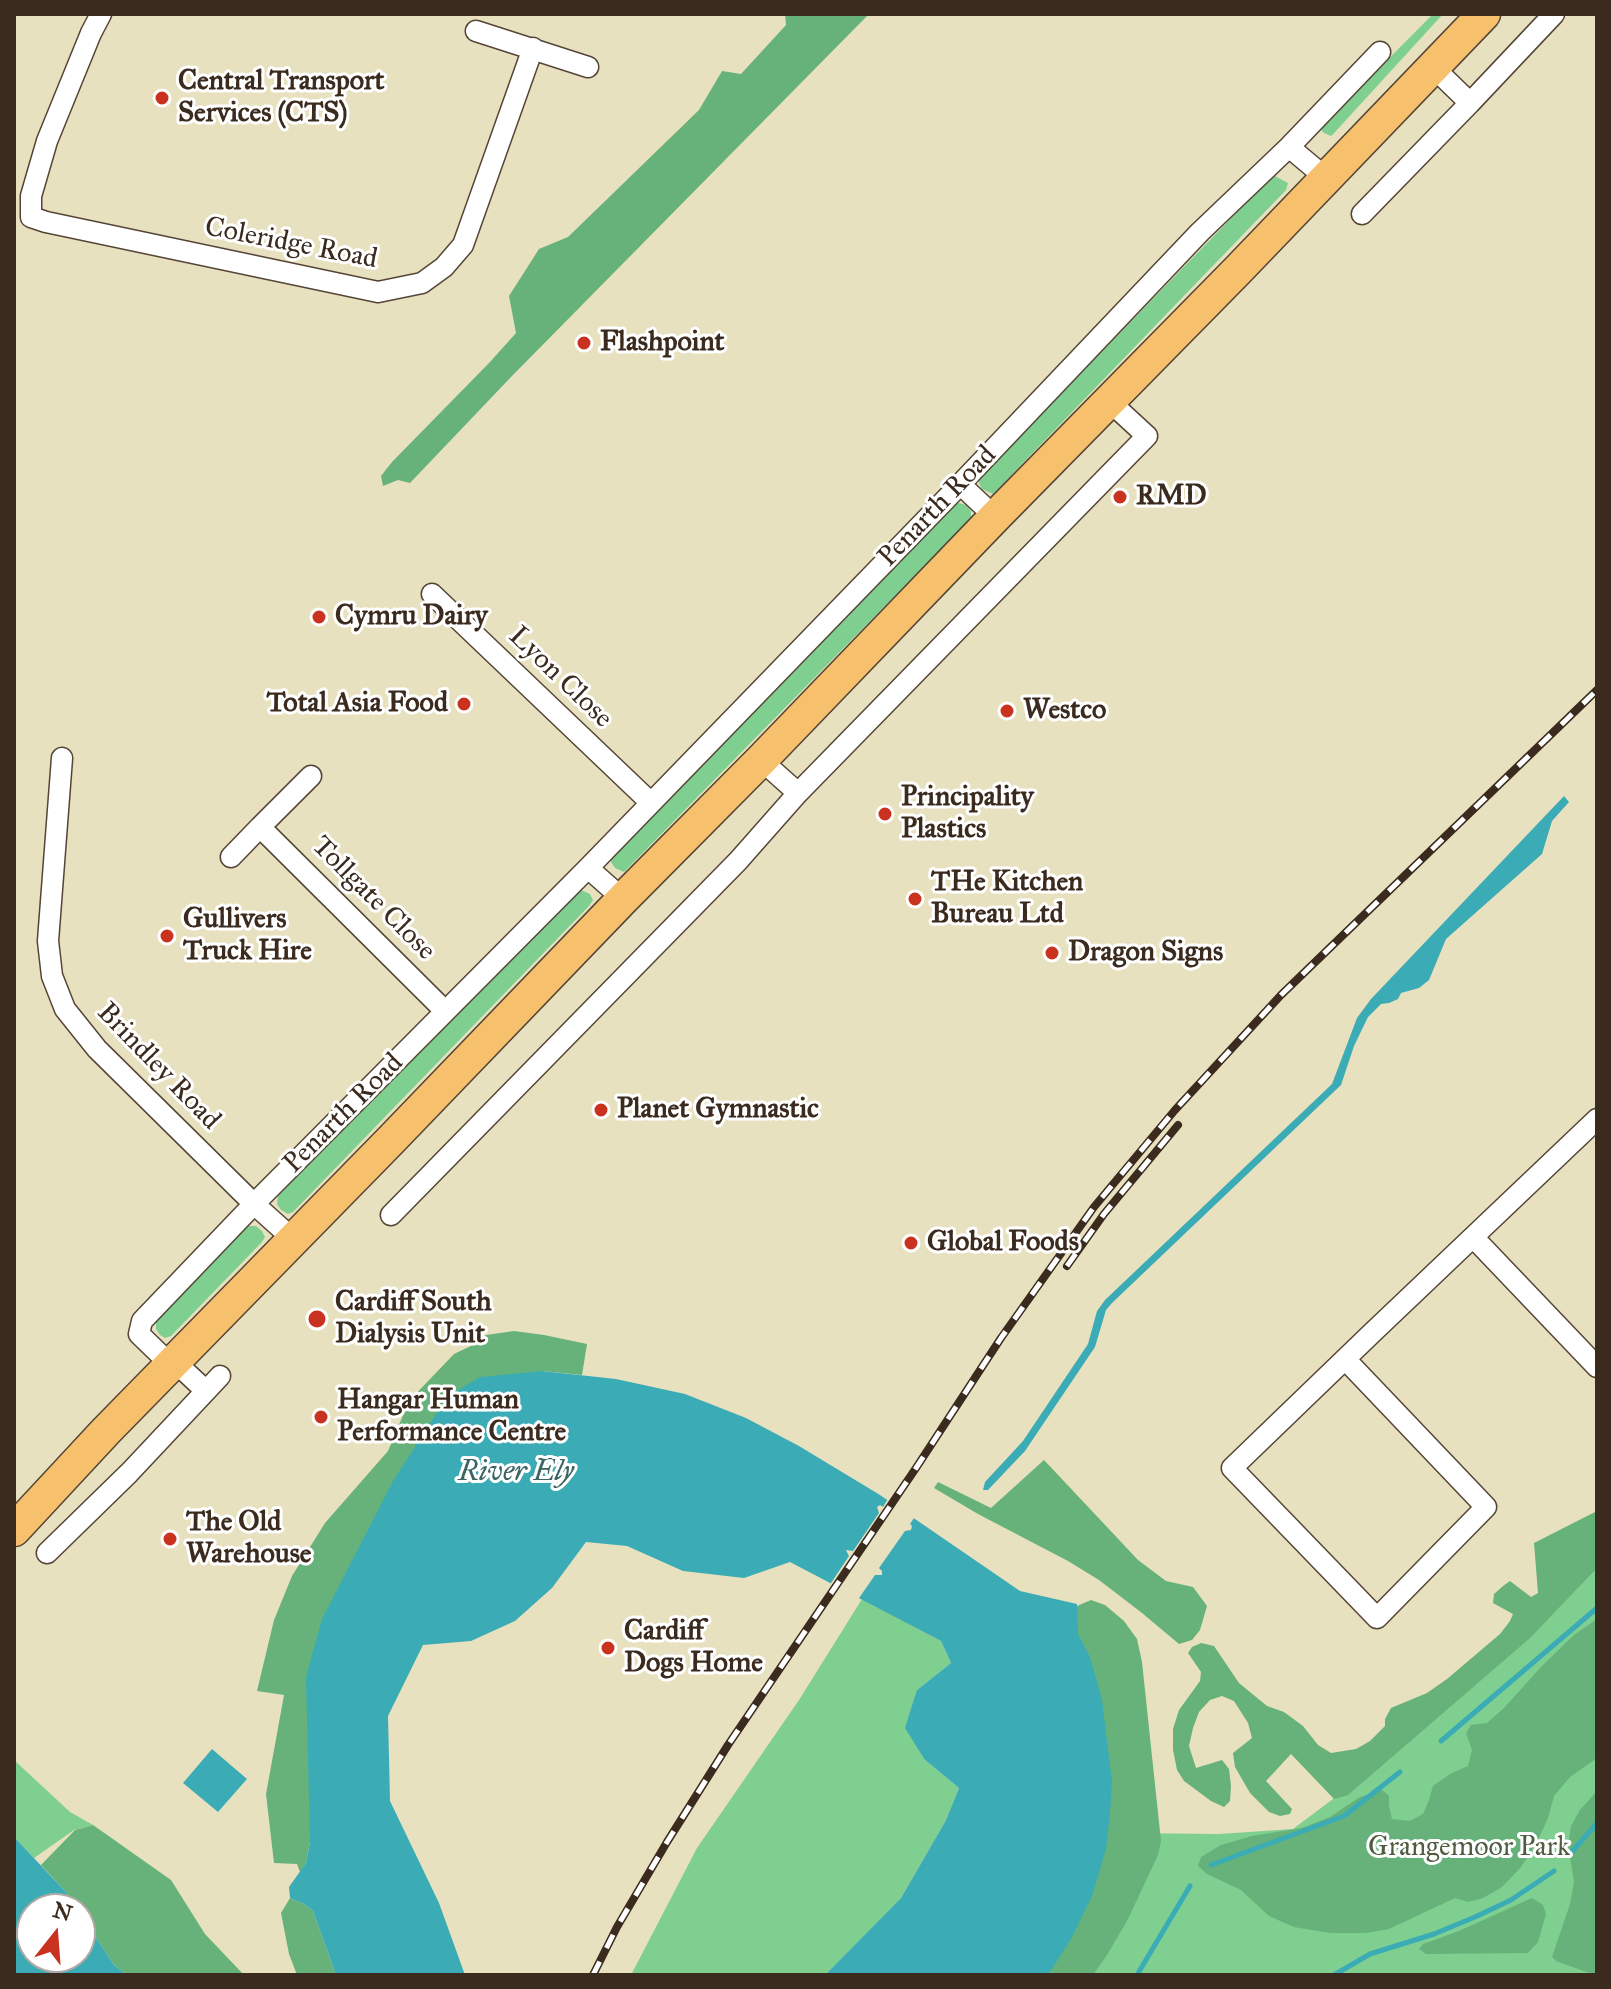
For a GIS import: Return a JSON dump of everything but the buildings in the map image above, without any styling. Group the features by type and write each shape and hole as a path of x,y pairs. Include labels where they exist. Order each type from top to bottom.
{"main road":[{"name":"Penarth Road","path":"14,1530 106,1431 1484,14"}],"street":[{"name":"Coleridge Road","path":"101,14 47,141 31,196 31,217 378,292 422,283 444,267 463,245 533,48"},
{"path":"1362,214 1554,14"},
{"path":"476,31 588,67"},
{"name":"Penarth Road","path":"172,1363 139,1334 142,1321 588,868 1200,232 1289,147 1380,52"},
{"path":"1433,67 1470,103"},
{"path":"1289,147 1326,178"},
{"path":"391,1215 727,873 798,793 1147,436 1109,401"},
{"path":"960,484 995,517"},
{"name":"Lyon Close","path":"432,594 650,802"},
{"name":"Brindley Road","path":"62,758 48,941 52,976 65,1009 97,1049 293,1239"},
{"path":"761,760 798,793"},
{"path":"231,857 311,776"},
{"name":"Tollgate Close","path":"260,827 445,1011"},
{"path":"588,868 623,899"},
{"path":"1345,1359 1486,1507 1377,1618 1232,1468 1345,1359 1597,1119"},
{"path":"1473,1237 1597,1367"},
{"path":"47,1553 129,1473 213,1383 172,1363"}],"green space":[{"path":"785,14 869,14 410,483 398,480 383,486 381,476 392,462 516,333 509,296 539,249 568,237 699,110 722,71 741,74 786,25"},
{"path":"1433,14 1443,14 1331,136 1324,133 1320,129 1323,125"},
{"path":"1273,175 1288,183 1286,190 993,494 982,489 980,477"},
{"path":"959,503 971,511 971,518 624,872 615,868 611,853 951,506"},
{"path":"581,890 590,894 593,900 589,906 293,1212 288,1214 281,1210 277,1204 278,1196 574,892"},
{"path":"248,1226 256,1226 262,1231 265,1237 262,1242 171,1336 165,1338 160,1335 156,1329 158,1318"},
{"path":"514,1331 587,1344 582,1375 542,1371 310,1799 310,1842 306,1863 300,1872 297,1864 274,1863 266,1794 284,1695 257,1691 274,1620 292,1576 325,1523 388,1451 409,1401 454,1354 486,1335"},
{"path":"1044,1460 1138,1560 1166,1581 1193,1587 1207,1606 1200,1630 1192,1640 1179,1644 1099,1580 934,1488 938,1482 991,1508"},
{"path":"1597,1511 1597,1568 1530,1638 1348,1795 1334,1799 1291,1754 1266,1781 1292,1809 1290,1814 1280,1816 1269,1812 1250,1793 1235,1767 1233,1753 1252,1738 1248,1723 1234,1701 1222,1696 1210,1700 1199,1712 1189,1746 1196,1768 1222,1760 1229,1769 1230,1801 1224,1807 1211,1801 1184,1781 1177,1770 1173,1729 1179,1710 1200,1681 1201,1672 1188,1653 1192,1647 1201,1643 1214,1646 1239,1683 1267,1706 1284,1712 1303,1726 1318,1745 1331,1753 1356,1749 1370,1741 1385,1726 1391,1708 1427,1693 1500,1634 1513,1614 1493,1603 1494,1594 1503,1586 1510,1581 1531,1597 1538,1593 1534,1543"},
{"name":"Grangemoor Park","path":"1597,1544 1597,1975 1064,1975 1124,1833 1219,1834 1293,1829 1341,1793"},
{"path":"862,1599 941,1641 951,1663 917,1690 925,1760 959,1788 946,1820 901,1898 825,1975 631,1975 697,1848 799,1700"},
{"path":"1091,1600 1105,1605 1124,1621 1137,1639 1161,1841 1158,1855 1128,1919 1093,1975 1034,1975 1077,1641 1077,1606"},
{"path":"1597,1619 1597,1758 1570,1777 1554,1796 1536,1844 1521,1867 1502,1887 1468,1902 1455,1898 1389,1929 1366,1933 1330,1933 1294,1927 1269,1916 1241,1890 1207,1874 1198,1866 1201,1857 1221,1845 1252,1836 1302,1828 1330,1817 1360,1797 1382,1790 1389,1796 1392,1819 1410,1821 1423,1814 1433,1786 1468,1766 1472,1750 1466,1733 1471,1725 1487,1723 1574,1635"},
{"path":"14,1760 70,1812 93,1825 74,1830 34,1858 14,1837"},
{"path":"1597,1791 1595,1975 1552,1957 1574,1882 1568,1845 1571,1826"},
{"path":"93,1825 171,1880 205,1934 244,1975 127,1975 114,1965 96,1937 96,1893 67,1893 41,1865 75,1830"},
{"path":"290,1898 313,1911 336,1975 297,1975 289,1954 281,1913"},
{"path":"1532,1898 1543,1905 1546,1914 1538,1942 1528,1953 1426,1954 1419,1949 1423,1944"}],"water":[{"path":"1564,796 1569,802 1552,821 1542,854 1446,939 1429,980 1419,988 1401,993 1398,999 1381,1004 1368,1017 1341,1085 1106,1310 1095,1347 1025,1451 988,1490 983,1490 985,1482 1023,1441 1088,1344 1097,1311 1105,1300 1332,1084 1357,1018 1371,999"},
{"name":"River Ely","path":"542,1371 616,1379 685,1394 746,1418 880,1495 1020,1591 1077,1604 1078,1634 1090,1657 1102,1700 1112,1782 1110,1813 1106,1849 1092,1896 1071,1939 1048,1975 825,1975 901,1898 946,1820 959,1788 925,1760 905,1728 917,1690 951,1663 941,1641 790,1562 744,1578 683,1571 627,1546 586,1542 552,1588 515,1621 471,1641 423,1645 388,1716 390,1801 439,1903 465,1975 336,1975 313,1911 290,1898 289,1887 306,1863 310,1842 306,1677 322,1619 393,1481 447,1397 480,1377"},
{"path":"212,1749 247,1779 218,1812 183,1783"},
{"path":"14,1837 67,1893 16,1893 16,1973 96,1973 96,1937 114,1965 127,1975 14,1975"}],"pier":[{"path":"889,1497 916,1515 910,1524 911,1530 905,1531 879,1568 882,1575 875,1575 857,1601 829,1586 849,1556 846,1550 853,1551 879,1513 877,1507 883,1507"}],"waterway":[{"path":"1441,1741 1597,1608"},
{"path":"1211,1865 1344,1816 1400,1772"},
{"path":"1570,1854 1597,1823"},
{"path":"1334,1975 1370,1954 1434,1934 1511,1900 1554,1871"},
{"path":"1137,1975 1190,1886"}],"railway":[{"path":"593,1975 617,1927 728,1745 1001,1338 1094,1207 1175,1110 1281,995 1597,690"},
{"path":"1067,1266 1104,1214 1178,1125"}],"place":[{"name":"Central Transport Services (CTS)","path":"162,98"},
{"name":"Flashpoint","path":"584,343"},
{"name":"RMD","path":"1120,497"},
{"name":"Cymru Dairy","path":"319,617"},
{"name":"Total Asia Food","path":"464,704"},
{"name":"Westco","path":"1007,711"},
{"name":"Principality Plastics","path":"885,814"},
{"name":"THe Kitchen Bureau Ltd","path":"915,899"},
{"name":"Gullivers Truck Hire","path":"167,936"},
{"name":"Dragon Signs","path":"1052,953"},
{"name":"Planet Gymnastic","path":"601,1110"},
{"name":"Global Foods","path":"911,1243"},
{"name":"Cardiff South Dialysis Unit","path":"317,1319"},
{"name":"Hangar Human Performance Centre","path":"321,1417"},
{"name":"The Old Warehouse","path":"170,1539"},
{"name":"Cardiff Dogs Home","path":"608,1648"}]}
